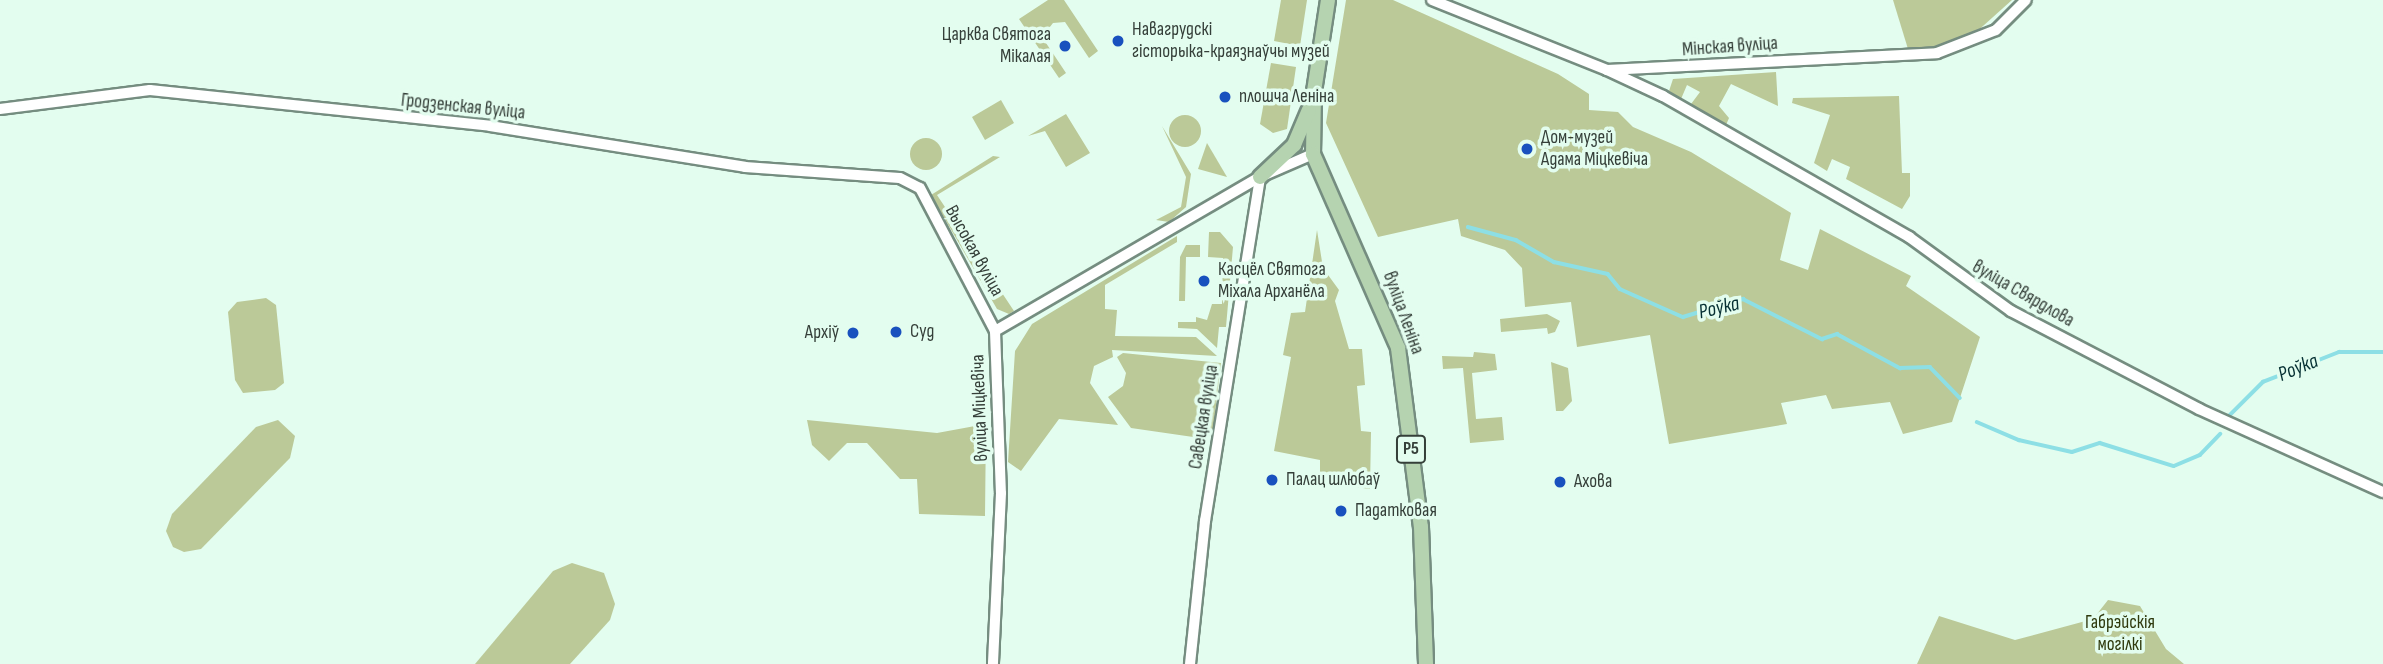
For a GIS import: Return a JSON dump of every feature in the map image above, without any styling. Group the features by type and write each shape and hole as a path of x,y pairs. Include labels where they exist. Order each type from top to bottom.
{"main road":[{"path":"1309,156 1313,137 1314,92 1328,0"},
{"path":"1260,177 1294,145 1314,92"},
{"name":"вуліца Леніна","path":"1309,156 1320,169 1401,359 1421,527 1426,664"}],"street":[{"name":"Мінская вуліца","path":"1432,0 1607,70 1937,53 1996,30 2026,0"},
{"path":"1663,96 1658,81 1665,69"},
{"name":"вуліца Свярдлова","path":"1607,70 1663,96 1909,237 2011,311 2199,410 2383,492"},
{"name":"Гродзенская вуліца","path":"0,109 150,90 490,125 746,167 900,178 920,188"},
{"path":"1260,177 1309,156"},
{"name":"вуліца Міцкевіча","path":"993,664 1001,493 995,331 1260,177"},
{"name":"Савецкая вуліца","path":"1190,664 1205,521 1260,177"},
{"name":"Высокая вуліца","path":"920,188 995,331"}],"green space":[{"path":"1048,0 1064,0 1098,51 1089,58 1065,22 1053,23 1042,37 1066,73 1059,78 1019,19"},
{"path":"1281,0 1307,0 1300,46 1274,41"},
{"path":"1346,0 1393,0 1558,74 1589,94 1589,110 1618,112 1633,127 1691,152 1791,213 1780,260 1808,270 1820,229 1911,276 1906,286 1980,337 1952,422 1903,434 1890,402 1832,409 1826,395 1781,403 1787,424 1669,444 1650,335 1577,347 1571,302 1525,307 1522,268 1505,250 1461,236 1458,219 1378,237 1326,123"},
{"path":"1893,0 2012,0 1973,35 1950,45 1908,49"},
{"path":"1271,63 1296,67 1287,129 1273,133 1260,124"},
{"path":"1776,72 1778,106 1731,84 1719,106 1729,118 1726,125 1691,104 1700,92 1687,85 1681,99 1669,91 1673,79"},
{"path":"1899,96 1902,173 1910,173 1910,196 1902,209 1846,179 1850,167 1832,159 1827,171 1814,163 1830,115 1792,103 1793,98"},
{"path":"1001,100 1014,123 985,140 972,117"},
{"path":"1066,114 1090,153 1066,167 1045,131 1028,136"},
{"path":"1185,115 1196,120 1201,131 1196,142 1185,147 1174,142 1169,131 1174,120"},
{"path":"1162,126 1191,174 1186,207 1169,222 1156,220 1181,207 1186,177"},
{"path":"926,138 937,143 942,154 937,165 926,170 915,165 910,154 915,143"},
{"path":"1207,143 1227,177 1198,169"},
{"path":"993,156 1000,157 937,195 1014,311 1009,314 997,309 931,195"},
{"path":"1317,230 1323,268 1339,290 1335,301 1349,349 1362,349 1365,385 1357,386 1361,431 1371,432 1370,489 1320,482 1320,460 1274,451 1291,357 1283,355 1291,313 1305,312"},
{"path":"1209,232 1220,232 1233,247 1226,327 1219,327 1217,348 1197,329 1178,328 1178,322 1196,322 1196,317 1207,320 1212,304 1222,304 1223,258 1208,257"},
{"path":"1177,236 1177,242 1105,285 1105,309 1117,310 1115,336 1196,337 1217,356 1112,350 1113,357 1094,366 1090,383 1118,425 1059,419 1021,471 1008,462 1015,351 1032,324"},
{"path":"1186,245 1200,245 1200,257 1186,257 1185,301 1179,301 1180,257"},
{"path":"266,298 276,305 284,383 275,390 243,393 235,380 228,312 237,302"},
{"path":"1547,314 1560,321 1555,332 1548,334 1547,328 1501,332 1500,319"},
{"path":"1474,352 1495,354 1497,370 1472,373 1476,419 1502,417 1504,440 1470,443 1463,368 1443,369 1442,356 1473,357"},
{"path":"1123,353 1221,363 1213,431 1207,439 1131,428 1108,397 1123,386 1126,373 1117,357"},
{"path":"1551,362 1568,368 1572,401 1563,411 1556,411"},
{"path":"278,420 295,436 290,458 201,549 184,552 173,547 166,531 172,514 256,427"},
{"path":"807,420 937,433 986,424 985,516 919,514 917,479 900,479 867,443 847,443 829,461 812,445"},
{"path":"572,563 604,573 615,604 610,620 570,664 475,664 553,571"},
{"name":"Габрэйскія могілкі","path":"2108,600 2140,606 2166,649 2184,664 1917,664 1939,616 2015,640 2093,619"}],"waterway":[{"name":"Роўка","path":"1468,227 1516,240 1554,262 1608,274 1620,289 1683,317 1743,299 1822,339 1837,334 1900,368 1930,367 1960,398"},
{"name":"Роўка","path":"2227,418 2263,382 2339,352 2383,352"},
{"name":"Роўка","path":"1977,422 2019,440 2072,452 2100,443 2174,466 2200,455 2220,434"}],"place":[{"name":"Навагрудскі гісторыка-краязнаўчы музей","path":"1118,41"},
{"name":"Царква Святога Мікалая","path":"1065,46"},
{"name":"плошча Леніна","path":"1225,97"},
{"name":"Дом-музей Адама Міцкевіча","path":"1527,149"},
{"name":"Касцёл Святога Міхала Арханёла","path":"1204,281"},
{"name":"Суд","path":"896,332"},
{"name":"Архіў","path":"853,333"},
{"name":"Палац шлюбаў","path":"1272,480"},
{"name":"Ахова","path":"1560,482"},
{"name":"Падатковая","path":"1341,511"}]}
